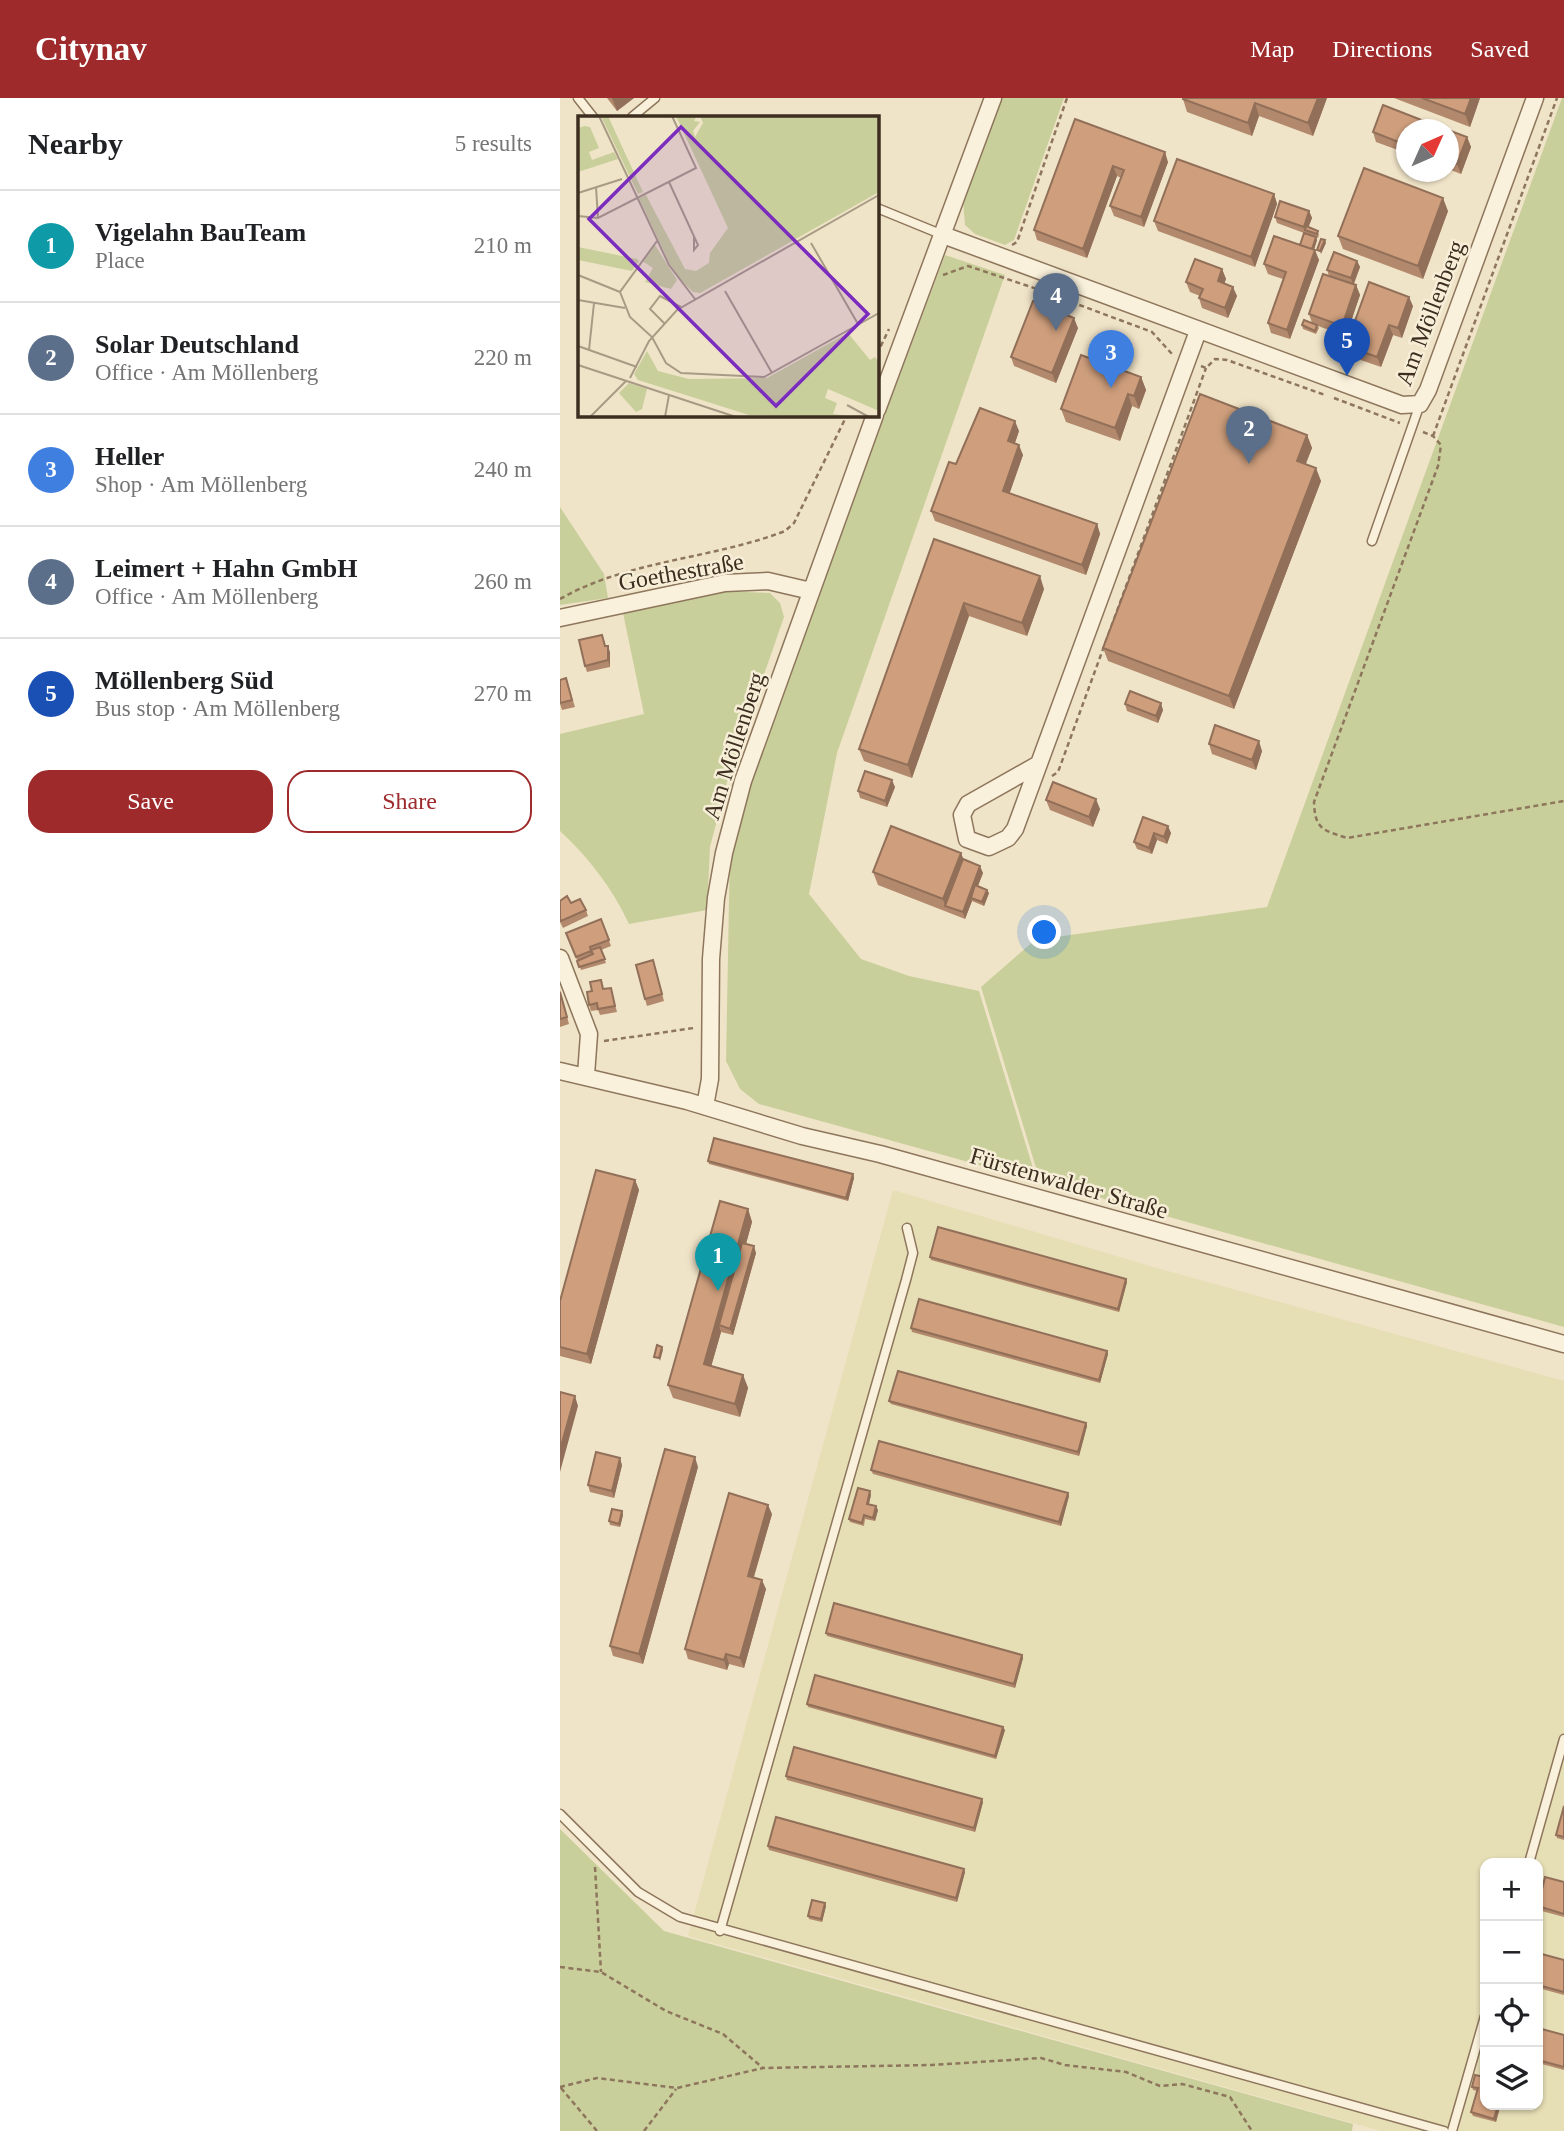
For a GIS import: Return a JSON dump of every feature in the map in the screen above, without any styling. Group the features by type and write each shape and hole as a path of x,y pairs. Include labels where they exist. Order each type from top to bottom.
{"street":[{"path":"878,407 993,98"},
{"name":"Am Möllenberg","path":"943,235 1402,404 1420,404 1428,390 1535,98"},
{"path":"1036,768 968,804 962,815 962,827 967,839 989,848 1008,838 1019,820 1198,331"},
{"name":"Am Möllenberg","path":"705,1106 710,1079 711,958 716,898 724,853 743,781 875,416"},
{"name":"Goethestraße","path":"560,618 725,583 768,581 811,591"},
{"path":"560,958 591,1042 586,1075"},
{"name":"Fürstenwalder Straße","path":"560,1071 586,1075 705,1106 781,1130 880,1154 1564,1344"}],"lane":[{"path":"578,98 592,116"},
{"path":"633,116 655,98"},
{"path":"878,208 943,235"},
{"path":"1372,541 1414,429 1420,404"},
{"path":"720,1931 906,1280 913,1253 907,1228"},
{"path":"1530,1858 1564,1739"},
{"path":"560,1814 638,1892 680,1917 720,1931 1444,2131"},
{"path":"1452,2131 1480,2033"}],"path":[{"path":"1003,257 1017,242 1067,98"},
{"path":"1433,436 1557,98"},
{"path":"922,285 968,266 1152,332 1174,355 1206,368"},
{"path":"1036,768 1051,776 1058,772 1206,368 1214,359 1227,360 1433,436 1441,445 1438,466 1314,802 1315,820 1324,831 1347,838 1564,801"},
{"path":"560,599 578,589 644,569 785,531 794,523 848,416"},
{"path":"591,1042 711,1026"},
{"path":"594,1850 601,1972"},
{"path":"560,1967 601,1972 666,2011 723,2034 763,2068"},
{"path":"597,2131 560,2086 597,2078 677,2088 763,2068 932,2065 1041,2058 1065,2065 1126,2072 1160,2086 1182,2084 1230,2097 1252,2131"},
{"path":"644,2131 677,2088"}],"shaded area":[{"path":"893,1190 1150,1266 1564,1381 1564,2131 1381,2131 688,1936"}],"green space":[{"path":"1002,98 1064,98 1014,240 1005,245 975,234 965,225 963,201"},
{"path":"1562,98 1564,1327 1040,1181 981,987 1035,940 1267,907"},
{"path":"945,255 1005,275 837,753 809,894 861,959 909,976 979,991 1037,1181 759,1104 740,1089 726,1061 730,849 747,782"},
{"path":"560,507 604,574 608,598 560,605"},
{"path":"720,591 770,593 780,603 784,617 728,778 710,847 707,910 629,924 599,874 560,831 560,734 644,714 623,613"},
{"path":"560,1829 664,1931 1353,2124 1352,2131 560,2131"}],"building":[{"path":"1183,98 1318,98 1308,123 1255,103 1248,123"},
{"path":"1422,98 1471,98 1465,114"},
{"path":"1383,105 1419,119 1396,119 1396,141 1373,132"},
{"path":"1075,119 1165,152 1141,217 1110,206 1124,170 1113,166 1083,249 1034,230"},
{"path":"1459,134 1467,137 1459,159"},
{"path":"1177,159 1274,194 1251,257 1154,221"},
{"path":"1364,168 1443,198 1418,266 1338,236"},
{"path":"1280,201 1309,211 1304,227 1275,217"},
{"path":"1306,226 1318,231 1317,234 1305,230"},
{"path":"1304,233 1316,237 1312,249 1300,245"},
{"path":"1274,236 1315,250 1287,330 1268,323 1286,272 1264,264"},
{"path":"1321,239 1325,240 1320,251 1317,250"},
{"path":"1334,252 1357,261 1351,278 1327,270"},
{"path":"1195,259 1222,269 1218,281 1233,287 1225,308 1199,298 1203,289 1186,282"},
{"path":"1323,274 1356,285 1342,326 1309,314"},
{"path":"1369,282 1409,297 1398,328 1389,325 1377,357 1346,346"},
{"path":"1033,301 1074,318 1052,373 1011,357"},
{"path":"1304,320 1317,325 1315,331 1302,325"},
{"path":"1081,355 1141,377 1134,396 1128,394 1115,428 1061,409"},
{"path":"1200,394 1307,435 1297,461 1316,468 1229,696 1103,648"},
{"path":"980,408 1015,421 1008,441 1019,445 1003,491 1097,524 1082,565 931,511 949,462 956,464"},
{"path":"934,539 1040,576 1022,623 964,603 908,765 859,749"},
{"path":"602,635 605,646 608,646 608,660 585,666 579,640"},
{"path":"566,678 572,700 560,703 560,680"},
{"path":"1130,691 1161,703 1156,716 1125,704"},
{"path":"1215,725 1259,741 1252,760 1209,744"},
{"path":"865,771 892,780 885,801 858,791"},
{"path":"1053,782 1096,799 1089,817 1046,800"},
{"path":"1143,817 1168,826 1164,837 1154,833 1149,848 1134,842"},
{"path":"891,826 961,853 943,899 873,872"},
{"path":"963,859 980,866 963,912 945,906"},
{"path":"975,885 987,890 982,902 971,898"},
{"path":"567,896 571,903 580,899 586,910 561,921 560,901"},
{"path":"601,919 609,940 590,947 591,951 576,957 566,933"},
{"path":"600,947 605,959 579,967 577,961 593,954 591,950"},
{"path":"653,960 662,994 645,999 636,965"},
{"path":"601,980 603,989 611,988 615,1006 598,1009 597,1003 589,1005 587,992 592,991 590,982"},
{"path":"560,992 567,1017 560,1019"},
{"path":"714,1138 853,1174 846,1198 708,1161"},
{"path":"596,1170 635,1180 587,1354 560,1347 560,1301"},
{"path":"720,1201 748,1209 704,1364 743,1375 735,1404 668,1385"},
{"path":"938,1227 1126,1279 1118,1309 930,1257"},
{"path":"742,1243 754,1246 730,1329 719,1325"},
{"path":"919,1299 1107,1351 1099,1380 911,1328"},
{"path":"657,1345 662,1347 659,1358 654,1357"},
{"path":"898,1371 1086,1423 1078,1452 889,1401"},
{"path":"560,1392 575,1396 560,1450"},
{"path":"879,1441 1068,1493 1059,1522 871,1470"},
{"path":"665,1449 695,1457 639,1654 610,1646"},
{"path":"596,1452 620,1458 612,1491 588,1485"},
{"path":"858,1488 870,1491 867,1504 876,1506 873,1518 864,1515 862,1523 849,1519"},
{"path":"729,1493 768,1505 748,1576 762,1580 740,1658 726,1654 724,1660 685,1649"},
{"path":"612,1509 622,1511 619,1524 609,1521"},
{"path":"834,1603 1022,1655 1014,1684 826,1633"},
{"path":"815,1675 1003,1727 995,1756 807,1704"},
{"path":"794,1747 982,1799 974,1828 786,1776"},
{"path":"1564,1806 1564,1837 1556,1835"},
{"path":"776,1817 964,1869 956,1898 768,1846"},
{"path":"1545,1877 1564,1882 1564,1914 1543,1908"},
{"path":"812,1900 825,1903 821,1919 808,1916"},
{"path":"1543,1954 1564,1960 1564,1992 1543,1986"},
{"path":"1543,2029 1564,2035 1564,2067 1543,2061"},
{"path":"1475,2075 1480,2076 1480,2110 1497,2110 1494,2119 1471,2112 1478,2088 1472,2087"}],"place":[{"name":"Leimert + Hahn GmbH","path":"1056,331"},
{"name":"Möllenberg Süd","path":"1347,376"},
{"name":"Heller","path":"1111,388"},
{"name":"Solar Deutschland","path":"1249,464"},
{"name":"Vigelahn BauTeam","path":"718,1291"}]}
